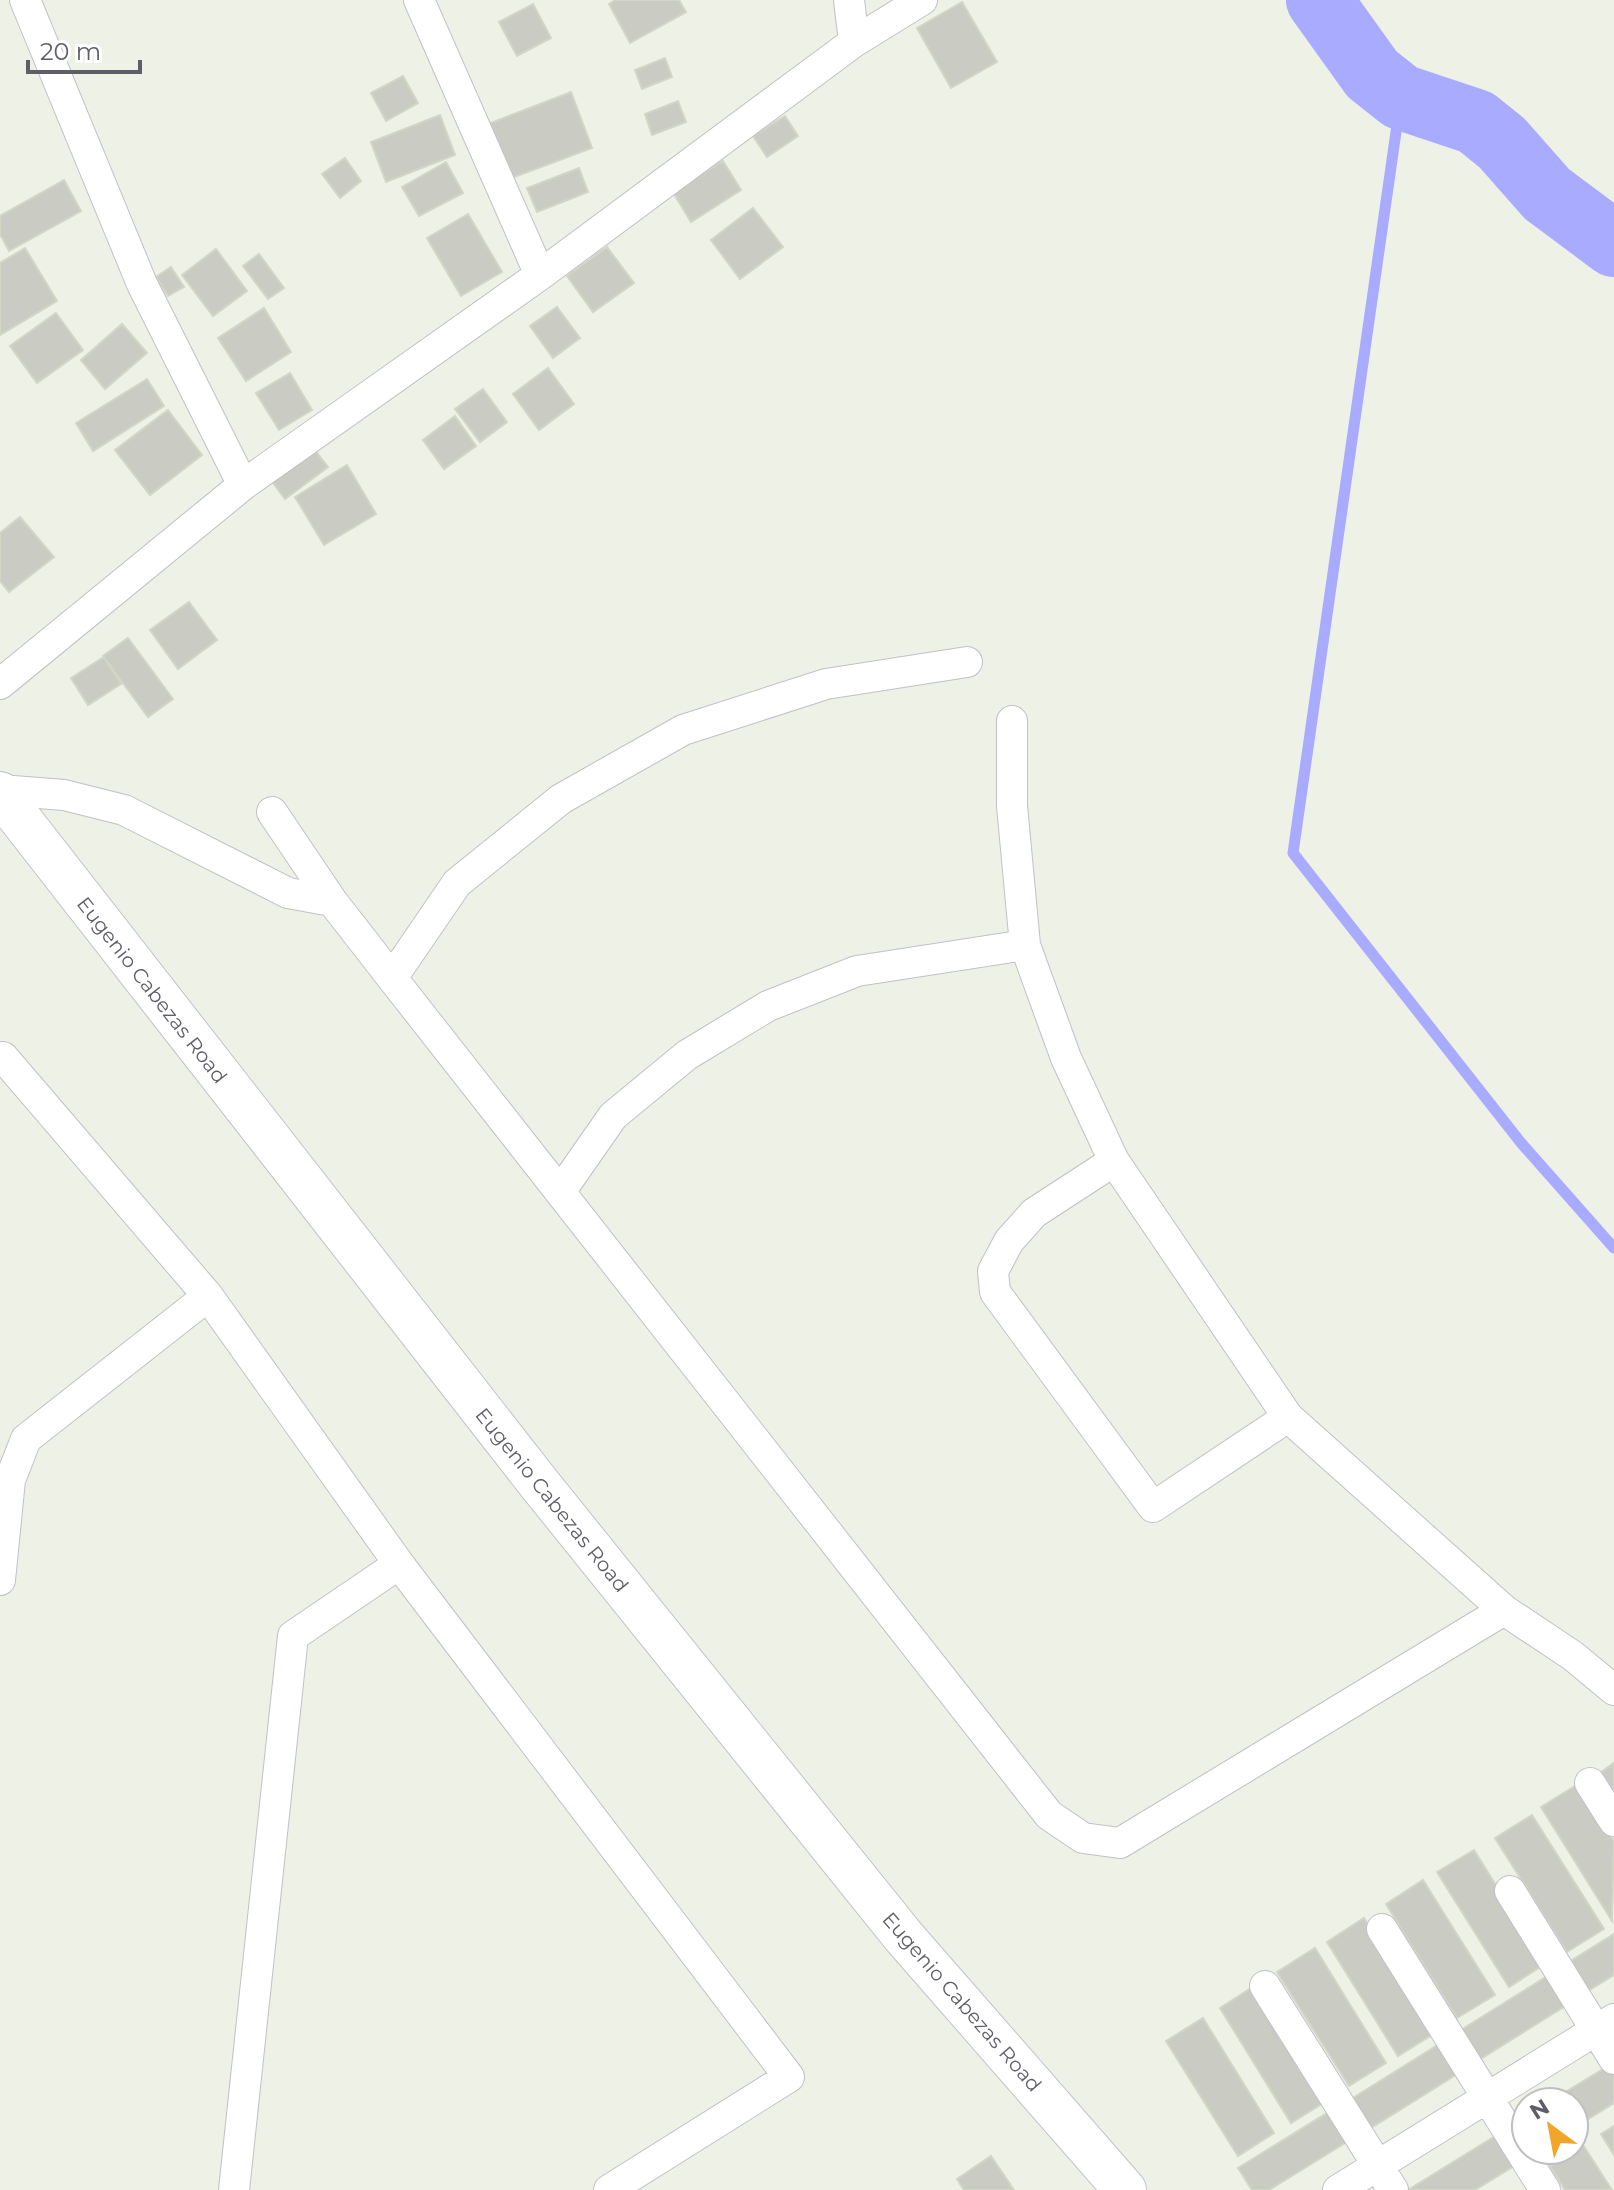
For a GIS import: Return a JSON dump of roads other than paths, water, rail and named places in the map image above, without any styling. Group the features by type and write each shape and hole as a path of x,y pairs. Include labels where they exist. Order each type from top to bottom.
{"street":[{"path":"25,0 142,284 243,485"},
{"path":"419,0 540,275"},
{"path":"849,0 854,42"},
{"path":"0,684 243,485 540,275 854,42 922,0"},
{"path":"392,978 457,883 561,799 683,730 826,684 967,662"},
{"path":"1012,721 1012,806 1025,945 1066,1058 1114,1161 1288,1417 1504,1610 1573,1656 1614,1690"},
{"path":"0,791 64,795 124,810 288,893 332,901"},
{"name":"Eugenio Cabezas Road","path":"0,791 546,1494 904,1937 1125,2190"},
{"path":"272,812 332,901 1049,1815 1083,1838 1120,1843 1504,1610"},
{"path":"560,1192 613,1116 687,1055 768,1006 857,971 1025,945"},
{"path":"0,1059 3,1057 208,1296 399,1564 789,2077 609,2190"},
{"path":"1114,1161 1034,1213 1009,1241 993,1271 995,1292 1153,1507 1288,1417"},
{"path":"0,1580 10,1480 26,1439 208,1296"},
{"path":"234,2190 281,1632 399,1564"},
{"path":"1590,1783 1614,1821"},
{"path":"1510,1891 1605,2024 1614,2059"},
{"path":"1382,1929 1545,2190"},
{"path":"1265,1986 1385,2178"},
{"path":"1338,2190 1385,2178 1487,2097 1605,2024"}],"waterway":[{"path":"1319,0 1372,74 1401,97 1476,122 1502,143 1547,194 1614,244"},
{"path":"1401,97 1293,853 1522,1144 1614,1248"}]}
